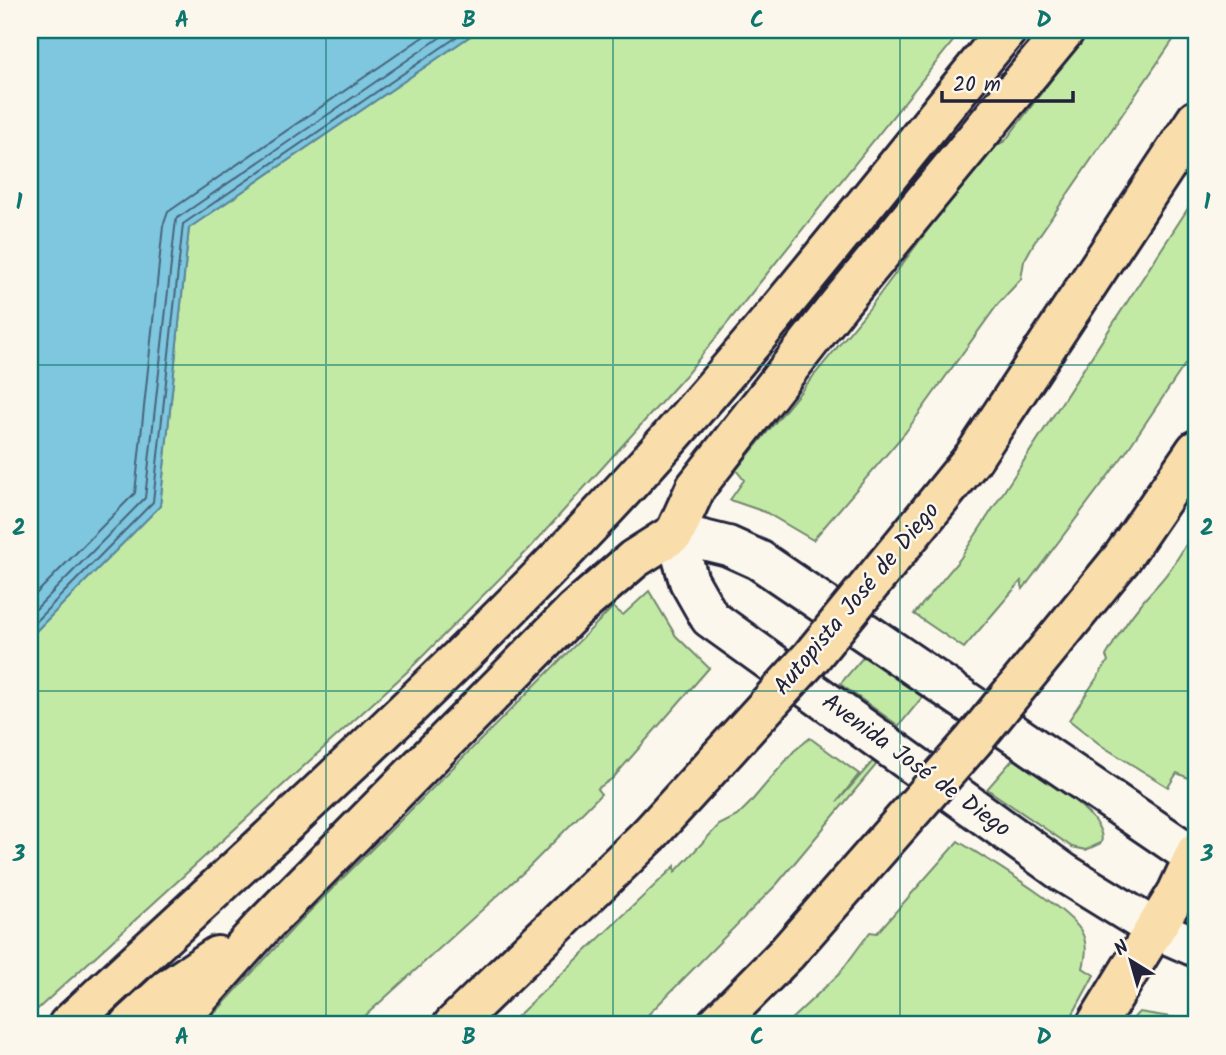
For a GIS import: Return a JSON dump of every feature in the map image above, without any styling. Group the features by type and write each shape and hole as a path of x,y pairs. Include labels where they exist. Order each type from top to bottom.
{"highway":[{"path":"68,1025 392,725 595,520 736,360 1007,30"},
{"path":"174,1025 263,926 573,611 634,559 675,533 696,487 704,476 840,303 1065,30"},
{"name":"Autopista José de Diego","path":"453,1025 648,836 812,656 973,458 1196,120"},
{"path":"716,1025 787,953 973,741 1122,558 1196,450"},
{"path":"1096,1025 1177,893 1195,855"},
{"path":"129,1025 168,989 263,926"}],"main road":[{"path":"675,533 728,546 759,560 1195,855"},
{"name":"Avenida José de Diego","path":"675,533 689,581 710,618 1064,873 1155,929 1196,947"}],"green space":[{"path":"479,30 962,30 685,376 529,549 408,671 30,1016 30,637 160,506 189,228"},
{"path":"1089,30 1180,30 1034,243 1024,261 1021,279 998,304 905,433 813,540 765,512 730,500 744,480 736,470 868,310 987,150 1005,141"},
{"path":"1196,196 1196,348 1126,452 1023,589 1021,581 964,648 914,614 960,559"},
{"path":"1196,528 1196,757 1188,778 1177,773 1168,787 1102,746 1069,720 1108,661 1106,656 1124,627 1170,570"},
{"path":"649,591 676,636 709,668 613,778 597,789 601,794 526,870 355,1025 204,1025 298,923 613,607 623,615"},
{"path":"865,655 924,695 899,726 840,684"},
{"path":"810,738 859,774 837,802 873,761 876,765 777,884 638,1025 508,1025 675,866 675,872 719,825 737,816 794,751"},
{"path":"1014,758 1083,808 1101,832 1101,843 1086,850 1072,847 987,789"},
{"path":"958,841 1060,909 1081,931 1086,945 1083,968 1094,975 1067,1025 785,1025 839,974 870,932 877,933"},
{"path":"1139,1012 1196,1021 1196,1025 1127,1025"}],"water":[{"path":"30,30 479,30 189,228 160,506 30,637"}]}
